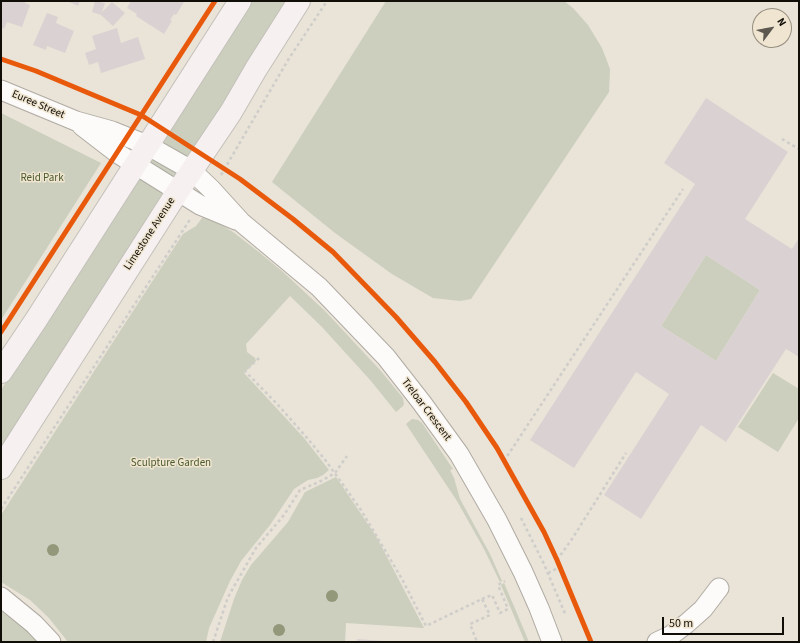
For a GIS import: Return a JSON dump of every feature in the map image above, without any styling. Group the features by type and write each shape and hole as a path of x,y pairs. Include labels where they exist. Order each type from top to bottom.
{"main road":[{"path":"1,372 36,320 240,1"},
{"name":"Limestone Avenue","path":"1,468 178,191 231,112 299,1"}],"street":[{"name":"Euree Street","path":"1,90 76,121 112,131 197,162"},
{"name":"Euree Street","path":"76,121 117,153 178,191"},
{"name":"Treloar Crescent","path":"197,162 211,189 241,222 319,286 386,357 422,403 459,454 497,520 529,586 552,642"},
{"name":"Treloar Crescent","path":"178,191 200,205 241,222"},
{"path":"657,642 670,636 686,624 703,609 719,588"},
{"path":"1,597 34,624 51,642"}],"path":[{"path":"211,189 225,169 288,60 327,1"},
{"path":"782,139 799,149"},
{"path":"197,162 225,169 230,172"},
{"path":"504,461 683,189"},
{"path":"1,509 200,205"},
{"path":"259,358 245,371 289,417 335,473 380,540 402,578 426,626 492,595 500,613 508,609 498,585 505,581"},
{"path":"500,454 508,468"},
{"path":"557,560 626,454"},
{"path":"213,642 228,596 256,548 284,515 300,490 322,481 335,473 347,456"},
{"path":"521,518 548,573 566,616"},
{"path":"554,553 563,574"},
{"path":"548,573 560,567"},
{"path":"477,642 470,624 490,615 482,599"}],"green space":[{"path":"250,1 297,1 1,451 1,390"},
{"path":"386,1 564,1 573,8 588,25 602,48 610,69 609,92 471,299 460,301 433,298 392,274 335,233 272,182"},
{"name":"Reid Park","path":"1,113 101,163 1,320"},
{"name":"Sculpture Garden","path":"205,214 233,232 260,253 324,310 380,370 403,398 404,404 396,412 371,381 322,327 290,296 246,344 247,352 255,358 256,361 244,373 304,438 329,470 323,475 308,480 294,489 270,525 241,561 230,581 209,628 206,642 68,642 49,618 30,600 1,582 1,515 183,234 196,226"},
{"path":"706,255 760,290 716,361 661,326"},
{"path":"773,373 799,389 799,418 778,452 738,427"},
{"path":"412,419 418,420 422,423 453,469 450,470 460,499 490,554 502,581 500,582 484,549 457,501 406,424"},
{"path":"336,477 376,536 424,628 346,623 345,642 220,642 234,599 242,580 251,565 288,522 305,492"},
{"path":"504,583 529,642 525,642 501,585"},
{"path":"1,609 13,617 40,642 1,642"}],"building":[{"path":"1,1 25,1 25,3 30,5 22,27 7,22 4,29 1,27"},
{"path":"67,1 80,1 78,6"},
{"path":"95,1 105,3 102,12 112,2 125,13 113,26 101,15 92,12"},
{"path":"131,1 184,2 176,15 174,14 170,20 172,21 164,34 136,16 137,14 127,8"},
{"path":"47,13 58,17 56,23 74,31 65,53 47,46 46,50 33,45"},
{"path":"117,28 121,43 138,37 145,59 101,73 98,62 89,65 85,53 96,49 92,36"},
{"path":"706,98 788,152 745,219 792,249 799,238 799,357 786,349 726,442 701,425 641,519 604,495 669,394 636,372 574,468 530,440 695,184 664,163","holes":["706,255 760,290 716,361 661,326"]},
{"path":"357,639 384,641 384,642 357,642"}],"cycle path":[{"path":"1,332 215,1"},
{"path":"1,59 36,71 141,115 240,179 293,219 333,252 396,317 435,362 466,402 497,448 544,532 591,642"}]}
